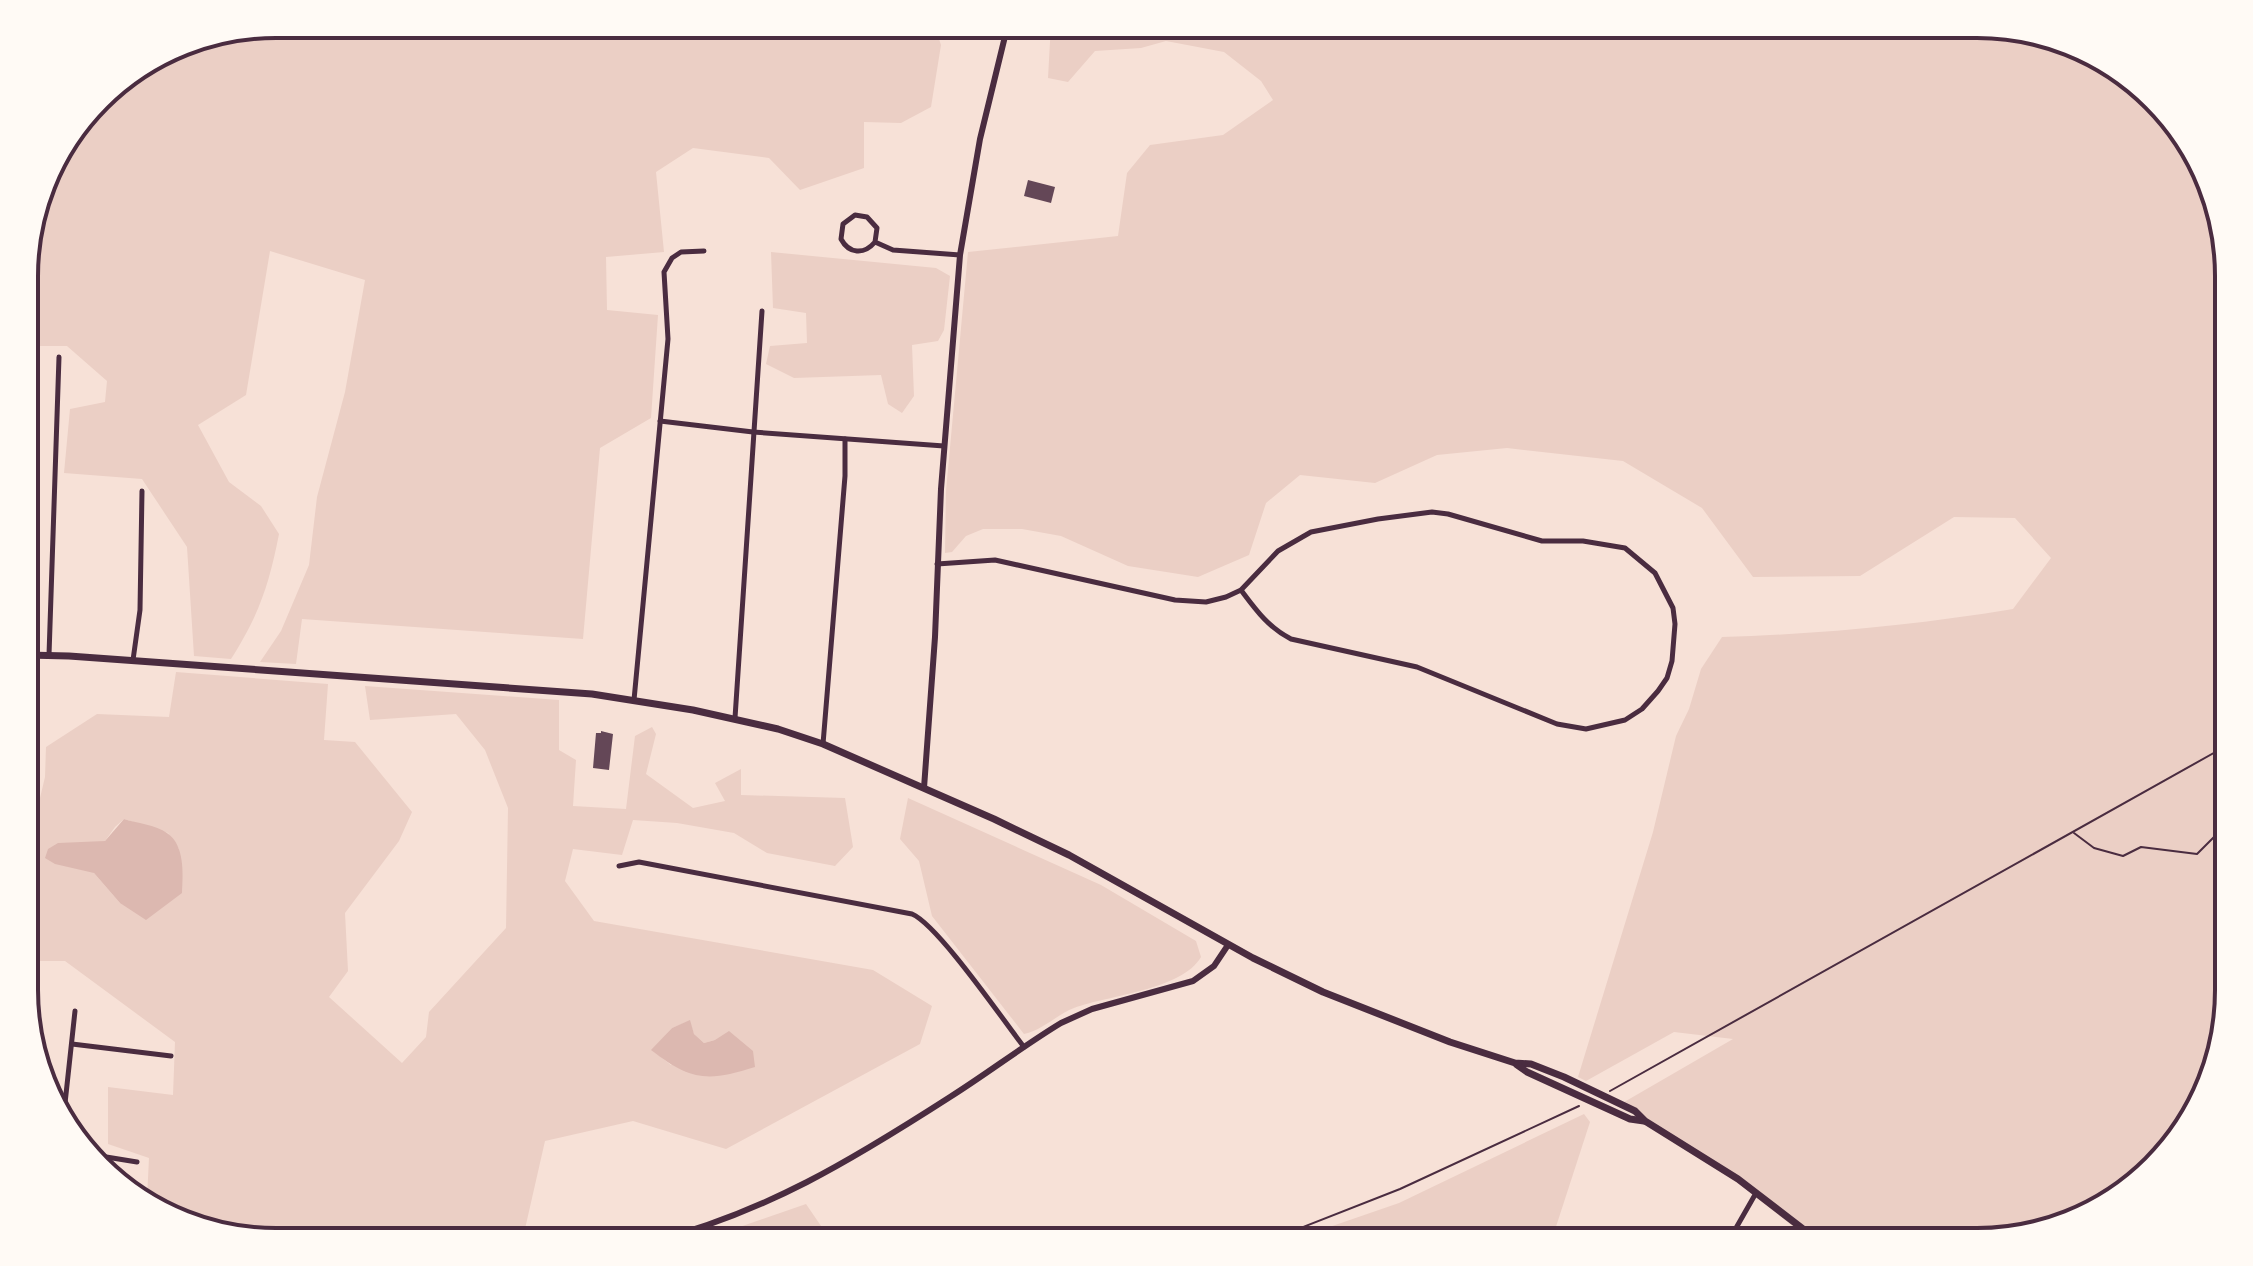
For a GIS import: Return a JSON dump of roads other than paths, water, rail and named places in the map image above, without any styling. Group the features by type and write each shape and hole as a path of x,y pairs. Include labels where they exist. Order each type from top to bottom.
{"main road":[{"path":"38,655 525,687 634,700 778,729 823,744 1069,855 1228,945 1362,1008 1450,1042 1515,1063 1531,1064 1597,1092 1635,1111 1645,1121 1757,1192 1801,1227"},
{"path":"1515,1063 1527,1072 1630,1119 1645,1121"}],"street":[{"path":"924,788 944,446 960,255 980,139 1004,39"},
{"path":"855,215 867,217 877,228 875,242 863,252 849,249 841,239 843,224 855,215"},
{"path":"875,242 893,250 960,255"},
{"path":"634,700 646,599 668,339 664,272 672,258 681,252 704,251"},
{"path":"735,718 762,311"},
{"path":"49,655 59,357"},
{"path":"660,421 753,432 944,446"},
{"path":"823,744 845,476 845,439"},
{"path":"133,660 140,610 142,491"},
{"path":"937,564 995,560 1192,602 1206,602 1241,590 1278,551 1311,532 1378,519 1432,512 1448,514 1542,541 1583,541 1625,548 1655,573 1666,590 1675,624 1672,661 1667,678 1642,709 1625,720 1586,729 1557,724 1417,667 1291,639 1263,619 1241,590"},
{"path":"619,866 639,862 884,908 921,918 1024,1047"},
{"path":"706,1228 790,1192 856,1156 1076,1015 1193,981 1214,966 1228,945"},
{"path":"66,1100 75,1011"},
{"path":"72,1044 171,1056"},
{"path":"107,1157 137,1162"},
{"path":"1737,1227 1757,1192"}]}
